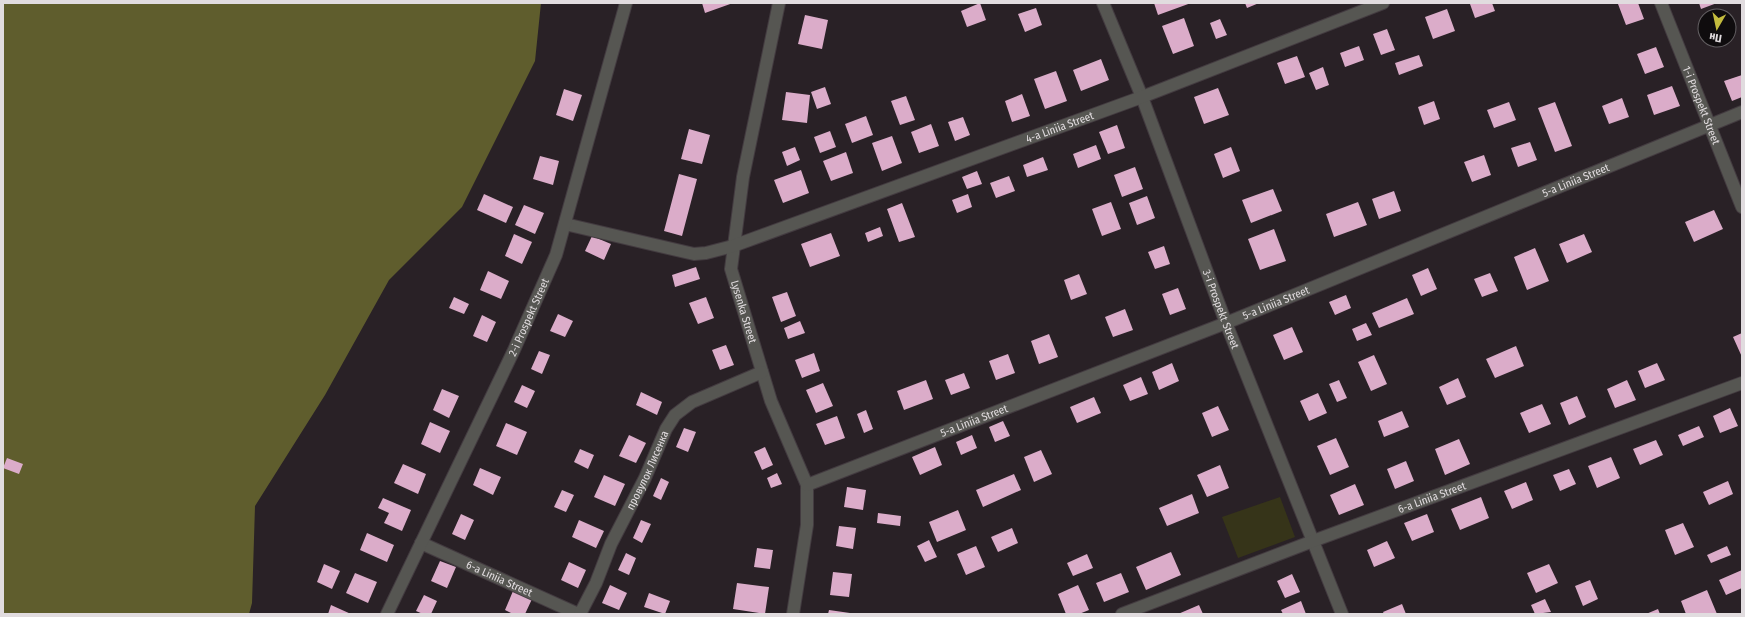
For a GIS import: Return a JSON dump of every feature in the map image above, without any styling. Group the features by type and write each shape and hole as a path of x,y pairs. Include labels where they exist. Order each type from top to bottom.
{"street":[{"name":"2-i Prospekt Street","path":"387,614 514,350 556,254 626,3"},
{"name":"Lysenka Street","path":"779,3 743,177 731,269 771,401 807,485 807,525 793,614"},
{"name":"3-i Prospekt Street","path":"1103,3 1142,97 1226,323 1342,614"},
{"name":"4-a Liniia Street","path":"565,224 694,254 706,253 733,246 1142,97 1383,3"},
{"name":"1-i Prospekt Street","path":"1661,3 1742,207"},
{"name":"5-a Liniia Street","path":"807,485 1226,323 1742,112"},
{"name":"провулок Лисенка","path":"579,614 596,583 611,544 645,478 666,429 675,415 692,402 762,372"},
{"name":"6-a Liniia Street","path":"1122,614 1313,541 1742,383"},
{"name":"6-a Liniia Street","path":"421,543 579,614"}],"shaded area":[{"path":"3,3 541,3 535,61 462,207 389,280 325,395 255,506 252,603 249,614 3,614"},
{"path":"1280,497 1295,537 1238,558 1222,517"}],"building":[{"path":"702,3 733,3 705,13"},
{"path":"980,3 986,20 967,27 961,11"},
{"path":"1154,3 1191,3 1158,15"},
{"path":"1245,3 1259,3 1247,8"},
{"path":"1492,3 1495,11 1475,18 1470,4"},
{"path":"1638,3 1644,19 1626,25 1618,4"},
{"path":"1699,3 1717,3 1704,8 1701,8"},
{"path":"1036,8 1042,25 1025,32 1018,14"},
{"path":"1447,9 1455,31 1433,39 1425,17"},
{"path":"805,15 828,20 822,49 798,44"},
{"path":"1184,18 1194,46 1173,54 1162,26"},
{"path":"1220,19 1227,35 1216,39 1210,23"},
{"path":"1387,29 1395,50 1381,55 1373,34"},
{"path":"1359,46 1364,60 1345,67 1340,53"},
{"path":"1656,47 1664,67 1645,74 1637,54"},
{"path":"1419,55 1423,66 1399,75 1395,63"},
{"path":"1297,56 1305,77 1285,84 1277,63"},
{"path":"1101,59 1109,80 1081,91 1073,70"},
{"path":"1323,67 1329,85 1316,90 1309,73"},
{"path":"1056,71 1067,101 1045,109 1034,79"},
{"path":"1742,75 1742,97 1732,101 1724,81"},
{"path":"1672,86 1680,106 1654,115 1647,95"},
{"path":"825,87 831,104 817,109 811,92"},
{"path":"1218,88 1229,115 1204,124 1194,97"},
{"path":"564,89 582,95 573,121 556,115"},
{"path":"786,92 810,95 807,123 782,120"},
{"path":"1022,94 1030,116 1012,122 1005,101"},
{"path":"906,96 915,120 900,125 891,101"},
{"path":"1622,98 1629,117 1609,124 1602,106"},
{"path":"1434,101 1440,119 1424,125 1418,107"},
{"path":"1509,102 1516,120 1494,128 1487,110"},
{"path":"1555,102 1572,146 1555,152 1538,108"},
{"path":"866,116 873,135 852,143 845,124"},
{"path":"963,117 970,135 955,141 948,122"},
{"path":"931,124 939,146 919,153 911,132"},
{"path":"1117,125 1125,148 1108,154 1099,132"},
{"path":"689,129 710,135 702,164 681,159"},
{"path":"830,131 836,147 820,153 814,137"},
{"path":"892,136 902,163 882,171 872,143"},
{"path":"1530,142 1537,160 1518,167 1511,148"},
{"path":"1096,145 1101,159 1078,168 1073,154"},
{"path":"795,147 800,160 787,166 782,152"},
{"path":"1231,147 1240,171 1223,178 1214,154"},
{"path":"846,152 853,173 831,181 823,161"},
{"path":"1484,155 1491,175 1472,182 1464,162"},
{"path":"540,156 559,161 553,185 533,179"},
{"path":"1043,157 1048,170 1027,177 1023,165"},
{"path":"1135,167 1143,189 1122,197 1114,175"},
{"path":"801,170 809,193 783,203 774,180"},
{"path":"977,171 982,184 967,189 962,177"},
{"path":"679,174 697,179 682,236 664,231"},
{"path":"1009,176 1015,191 996,198 990,183"},
{"path":"1273,189 1282,211 1251,223 1242,200"},
{"path":"1394,191 1401,211 1379,219 1372,199"},
{"path":"484,194 513,207 506,223 477,210"},
{"path":"968,194 972,207 957,213 952,200"},
{"path":"1147,196 1155,218 1137,225 1129,203"},
{"path":"1111,202 1121,229 1102,236 1092,209"},
{"path":"1358,202 1367,225 1334,237 1326,214"},
{"path":"902,203 915,237 899,242 887,209"},
{"path":"524,205 544,213 535,234 515,225"},
{"path":"1714,210 1723,229 1694,242 1685,222"},
{"path":"880,227 883,236 868,242 865,233"},
{"path":"1274,229 1286,261 1260,270 1248,239"},
{"path":"831,233 840,256 810,267 801,244"},
{"path":"514,234 532,242 522,264 505,256"},
{"path":"1584,234 1592,252 1567,263 1559,244"},
{"path":"592,236 611,244 604,260 585,251"},
{"path":"1164,246 1170,264 1155,269 1148,252"},
{"path":"1535,248 1549,281 1527,290 1514,257"},
{"path":"696,267 700,279 675,287 672,275"},
{"path":"1428,268 1437,289 1421,296 1412,275"},
{"path":"488,271 509,281 501,299 480,290"},
{"path":"1490,273 1498,291 1482,297 1474,279"},
{"path":"1079,274 1087,294 1071,300 1064,280"},
{"path":"1178,288 1186,309 1170,315 1162,294"},
{"path":"787,292 796,316 781,322 772,297"},
{"path":"1346,295 1351,308 1335,315 1329,302"},
{"path":"454,297 469,304 464,314 449,308"},
{"path":"706,297 714,318 698,324 689,303"},
{"path":"1407,298 1414,314 1379,328 1372,313"},
{"path":"1125,309 1133,330 1113,337 1105,317"},
{"path":"558,314 573,321 565,337 550,331"},
{"path":"482,315 496,322 487,342 473,336"},
{"path":"800,321 805,333 788,339 784,328"},
{"path":"1366,323 1372,335 1357,341 1352,329"},
{"path":"1292,327 1303,352 1284,360 1273,335"},
{"path":"1742,333 1742,357 1733,337"},
{"path":"1049,334 1058,357 1039,364 1031,341"},
{"path":"726,345 734,365 720,370 712,350"},
{"path":"1516,346 1524,366 1495,378 1486,359"},
{"path":"539,351 550,355 542,374 531,369"},
{"path":"814,353 820,371 802,378 795,360"},
{"path":"1008,354 1015,373 996,380 989,361"},
{"path":"1374,355 1387,384 1371,391 1358,362"},
{"path":"1172,363 1179,381 1159,390 1152,372"},
{"path":"1657,363 1665,380 1645,388 1638,371"},
{"path":"964,373 970,388 951,395 945,380"},
{"path":"1141,377 1148,394 1130,401 1123,385"},
{"path":"1458,378 1466,397 1447,405 1439,387"},
{"path":"926,380 933,399 904,410 897,391"},
{"path":"1339,380 1347,398 1337,402 1329,384"},
{"path":"1627,380 1636,400 1615,408 1607,389"},
{"path":"823,383 833,406 816,413 806,390"},
{"path":"522,385 535,391 527,408 514,402"},
{"path":"442,389 459,396 449,418 433,410"},
{"path":"641,392 662,402 657,415 636,405"},
{"path":"1318,393 1327,413 1309,421 1300,401"},
{"path":"1577,396 1586,417 1569,425 1560,403"},
{"path":"1094,397 1101,413 1077,423 1070,407"},
{"path":"1542,404 1551,424 1529,433 1520,413"},
{"path":"1218,406 1229,430 1212,437 1202,413"},
{"path":"1730,408 1738,426 1720,433 1713,416"},
{"path":"866,410 873,429 864,433 857,414"},
{"path":"1402,411 1409,427 1384,437 1378,421"},
{"path":"837,416 845,438 825,445 816,424"},
{"path":"1003,421 1010,436 995,442 989,427"},
{"path":"430,422 450,431 440,453 421,444"},
{"path":"506,423 527,432 517,455 496,446"},
{"path":"1699,426 1704,437 1683,446 1678,435"},
{"path":"684,428 696,432 688,452 676,447"},
{"path":"629,435 646,443 636,463 619,456"},
{"path":"972,435 977,448 961,455 956,442"},
{"path":"1336,438 1349,467 1330,475 1317,446"},
{"path":"1459,439 1470,464 1445,475 1435,449"},
{"path":"1656,440 1663,455 1640,465 1633,449"},
{"path":"765,447 773,465 762,470 754,452"},
{"path":"935,447 942,465 920,475 912,457"},
{"path":"580,449 594,455 588,469 574,462"},
{"path":"1041,450 1052,474 1034,482 1024,457"},
{"path":"1611,457 1620,478 1597,488 1588,466"},
{"path":"7,458 23,464 19,474 3,468"},
{"path":"1406,461 1414,481 1395,489 1387,469"},
{"path":"403,464 426,474 418,494 394,483"},
{"path":"1220,465 1229,488 1207,497 1197,475"},
{"path":"480,468 501,477 493,495 473,485"},
{"path":"1569,469 1576,484 1560,491 1553,475"},
{"path":"777,473 782,484 771,488 767,478"},
{"path":"1014,474 1021,490 983,507 976,490"},
{"path":"604,475 625,484 615,506 594,497"},
{"path":"661,478 669,482 661,500 653,496"},
{"path":"1728,481 1733,494 1709,505 1703,492"},
{"path":"1526,482 1533,500 1512,509 1504,491"},
{"path":"1355,484 1364,505 1339,515 1330,495"},
{"path":"847,487 866,490 863,510 844,507"},
{"path":"562,490 574,495 566,512 554,507"},
{"path":"1192,494 1199,513 1167,526 1159,508"},
{"path":"1481,497 1489,518 1460,530 1451,509"},
{"path":"383,498 411,510 402,531 384,523 389,513 378,508"},
{"path":"958,510 966,530 937,542 929,522"},
{"path":"878,513 901,516 900,526 877,523"},
{"path":"461,514 474,520 465,540 452,534"},
{"path":"1427,514 1434,532 1412,541 1404,523"},
{"path":"579,520 604,531 596,548 572,537"},
{"path":"641,520 651,524 642,543 633,538"},
{"path":"1683,523 1694,547 1675,555 1665,530"},
{"path":"839,526 856,528 853,549 836,546"},
{"path":"1012,528 1018,543 998,552 991,537"},
{"path":"367,533 394,545 387,562 360,550"},
{"path":"929,540 937,557 925,562 917,546"},
{"path":"1387,541 1395,558 1374,567 1367,550"},
{"path":"976,546 985,567 966,575 957,554"},
{"path":"1727,546 1731,555 1711,563 1707,555"},
{"path":"757,548 773,550 770,569 754,567"},
{"path":"1171,552 1181,575 1146,590 1136,567"},
{"path":"626,553 636,558 629,575 618,570"},
{"path":"1087,554 1093,568 1073,576 1067,563"},
{"path":"440,561 456,567 447,588 431,581"},
{"path":"569,562 586,570 578,588 561,580"},
{"path":"324,564 340,571 332,589 317,582"},
{"path":"1549,564 1558,583 1536,593 1527,573"},
{"path":"1742,570 1742,588 1726,595 1719,580"},
{"path":"833,572 852,574 849,597 830,595"},
{"path":"355,573 377,582 368,603 346,593"},
{"path":"1121,573 1129,592 1104,602 1096,583"},
{"path":"1292,574 1300,592 1285,598 1277,581"},
{"path":"1590,580 1598,599 1583,606 1575,586"},
{"path":"737,583 769,587 765,614 733,609"},
{"path":"610,585 627,593 619,610 602,603"},
{"path":"1078,585 1089,610 1079,614 1066,614 1058,594"},
{"path":"1707,590 1717,614 1686,614 1681,601"},
{"path":"513,591 532,599 525,614 513,614 505,610"},
{"path":"649,593 670,601 665,614 644,607"},
{"path":"424,595 437,601 431,614 423,614 416,611"},
{"path":"1545,599 1551,612 1535,614 1531,605"},
{"path":"1301,601 1306,614 1283,614 1281,610"},
{"path":"1402,604 1406,614 1384,614 1383,612"},
{"path":"331,605 351,614 328,614"},
{"path":"1199,605 1203,614 1178,614"},
{"path":"1658,609 1660,614 1646,614"},
{"path":"829,610 850,613 850,614 828,614"}]}
